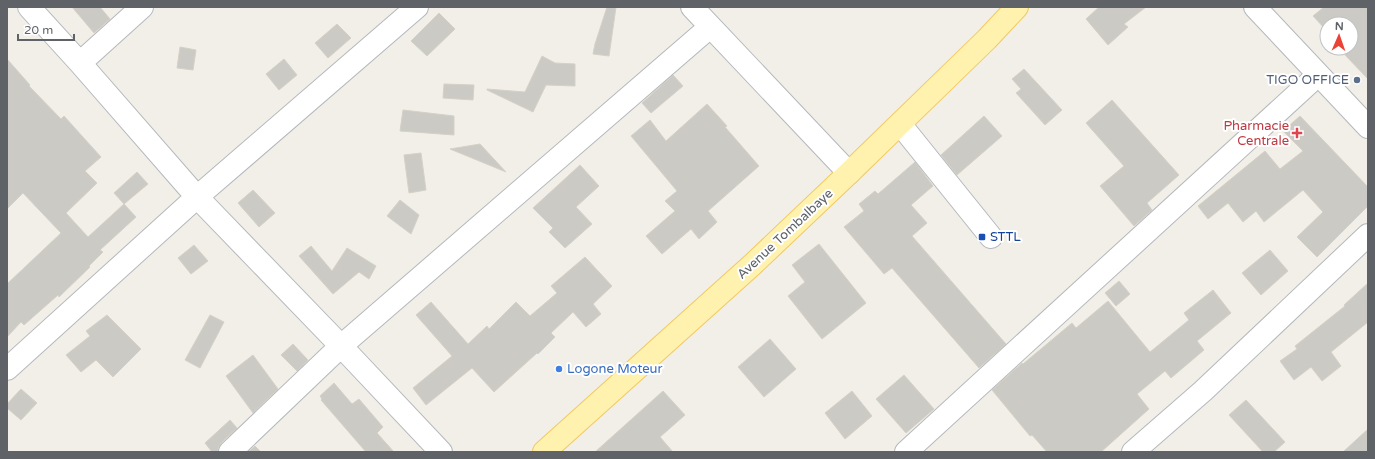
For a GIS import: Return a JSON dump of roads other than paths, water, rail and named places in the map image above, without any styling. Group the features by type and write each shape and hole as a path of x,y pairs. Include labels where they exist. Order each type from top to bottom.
{"main road":[{"name":"Avenue Tombalbaye","path":"544,452 746,271 900,124 987,39 1017,7"}],"street":[{"path":"29,7 197,197 441,452"},
{"path":"80,63 142,7"},
{"path":"7,369 197,197 417,7"},
{"path":"692,7 849,173"},
{"path":"1255,7 1368,127"},
{"path":"230,452 341,346 710,27"},
{"path":"906,452 1318,75"},
{"path":"900,124 991,237"},
{"path":"1133,452 1203,391 1368,236"}],"place":[{"name":"TIGO OFFICE","path":"1357,80"},
{"name":"Pharmacie Centrale","path":"1297,133"},
{"name":"STTL","path":"982,237"},
{"name":"Logone Moteur","path":"559,369"}]}
